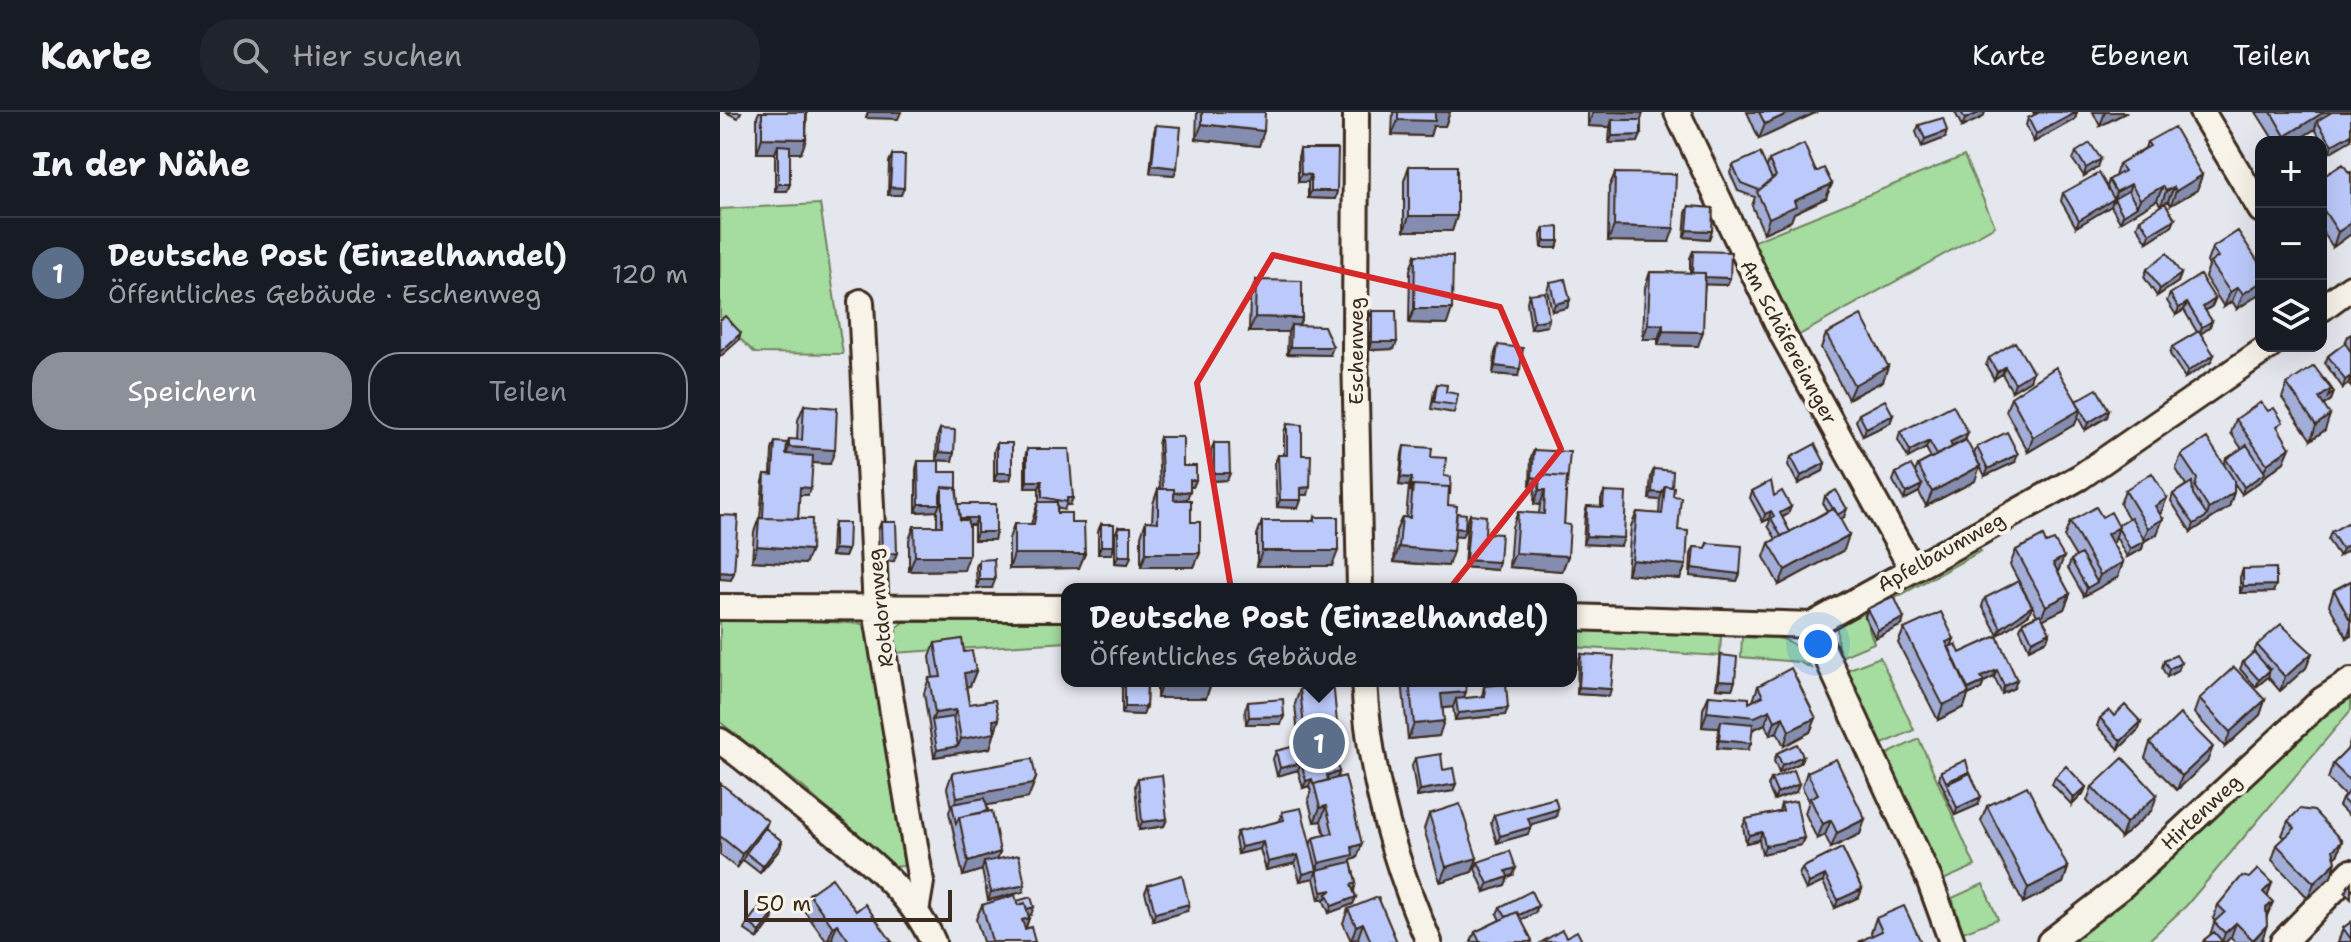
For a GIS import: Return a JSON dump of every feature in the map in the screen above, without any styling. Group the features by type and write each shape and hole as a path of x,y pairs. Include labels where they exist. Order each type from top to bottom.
{"street":[{"name":"Eschenweg","path":"1356,112 1355,350 1360,583"},
{"name":"Am Schäfereianger","path":"1677,112 1784,337 1911,567"},
{"path":"2202,112 2260,208"},
{"path":"2327,304 2351,287"},
{"name":"Rotdornweg","path":"861,302 876,610 921,882 916,912"},
{"name":"Apfelbaumweg","path":"1812,625 1911,567 2080,477 2261,352"},
{"path":"720,607 876,610 1061,608"},
{"path":"1577,617 1812,625 1929,879 1952,942"},
{"name":"Hirtenweg","path":"2050,942 2122,886 2322,700 2351,681"},
{"path":"1365,687 1375,771 1395,854 1429,942"},
{"path":"720,741 851,847 916,912 933,942"},
{"path":"2283,942 2351,872"}],"highlighted area":[{"path":"1273,255 1500,307 1561,449 1435,607 1234,607 1197,383"}],"green space":[{"path":"1964,156 1995,226 1799,335 1752,242"},
{"path":"820,204 843,354 755,353 720,320 720,209"},
{"path":"1976,546 1981,551 1864,615 1874,643 1838,658 1837,628 1846,616"},
{"path":"720,616 866,624 904,866 891,867 804,788 720,722"},
{"path":"904,622 1061,622 1061,642 893,653 897,628"},
{"path":"1577,628 1709,632 1721,635 1720,656 1577,647"},
{"path":"1742,637 1776,638 1791,642 1811,668 1799,662 1741,657"},
{"path":"1880,657 1914,730 1876,747 1844,671"},
{"path":"2351,698 2351,710 2186,906 2147,942 2074,942 2318,721"},
{"path":"1919,739 1975,866 1941,881 1883,756"},
{"path":"1983,884 1998,919 1963,932 1952,898"}],"building":[{"path":"762,112 806,112 806,139 762,138"},
{"path":"1202,112 1265,112 1264,131 1202,124"},
{"path":"1398,112 1435,112 1435,121 1398,120"},
{"path":"1759,112 1791,112 1765,124"},
{"path":"1961,112 1981,112 1965,119"},
{"path":"2040,112 2077,112 2036,134 2028,118"},
{"path":"2271,112 2324,112 2285,136"},
{"path":"2332,112 2351,112 2351,134 2332,145 2317,121"},
{"path":"1943,118 1947,131 1925,139 1919,125"},
{"path":"1612,120 1641,120 1641,135 1612,136"},
{"path":"1156,125 1181,127 1177,168 1152,165"},
{"path":"2174,127 2202,175 2176,191 2174,187 2166,191 2163,186 2140,199 2131,184 2116,192 2109,180 2124,171 2119,164 2150,146 2147,142"},
{"path":"2090,143 2101,159 2086,168 2076,152"},
{"path":"1804,144 1816,172 1824,168 1832,184 1794,201 1796,206 1769,218 1757,192 1776,176 1769,160"},
{"path":"778,145 790,146 790,184 778,184"},
{"path":"1300,149 1338,149 1337,191 1311,191 1311,175 1301,174"},
{"path":"1760,153 1772,179 1759,190 1741,183 1733,165"},
{"path":"892,155 905,155 904,188 890,187"},
{"path":"2343,164 2351,172 2351,223 2338,232 2327,215 2327,174"},
{"path":"1409,166 1457,166 1457,216 1409,216"},
{"path":"1615,173 1676,174 1674,228 1614,226"},
{"path":"2099,173 2114,199 2079,220 2063,193"},
{"path":"2128,191 2137,206 2123,215 2114,199"},
{"path":"2165,203 2175,219 2150,234 2140,219"},
{"path":"1689,206 1713,208 1712,231 1687,230"},
{"path":"1559,227 1559,241 1544,241 1544,228"},
{"path":"2238,231 2255,257 2255,286 2243,294 2238,287 2230,292 2210,263 2218,257 2212,248"},
{"path":"1693,251 1731,252 1730,278 1692,273"},
{"path":"2167,253 2181,274 2160,289 2147,269"},
{"path":"1415,255 1453,256 1452,309 1414,309"},
{"path":"1650,272 1705,273 1703,332 1663,331 1663,325 1648,324"},
{"path":"2200,275 2215,299 2203,307 2212,321 2202,327 2187,303 2179,308 2170,294"},
{"path":"1565,279 1570,300 1555,304 1550,282"},
{"path":"1256,280 1302,281 1302,318 1255,317"},
{"path":"1545,292 1549,319 1534,322 1529,294"},
{"path":"1372,311 1396,311 1397,342 1372,342"},
{"path":"1861,315 1888,366 1854,385 1826,334"},
{"path":"725,316 741,333 720,352 720,320"},
{"path":"1291,325 1324,326 1333,347 1290,347"},
{"path":"2199,331 2214,355 2188,371 2172,347"},
{"path":"2015,342 2033,372 2015,383 2005,367 1997,372 1989,358"},
{"path":"2345,343 2351,352 2351,376 2345,380 2328,356"},
{"path":"1498,345 1523,348 1520,369 1495,366"},
{"path":"2314,366 2331,389 2319,398 2330,415 2316,425 2287,384"},
{"path":"2056,367 2081,409 2033,437 2011,397"},
{"path":"1437,384 1447,385 1446,392 1458,394 1456,405 1434,402"},
{"path":"2097,389 2109,410 2088,423 2076,401"},
{"path":"1885,400 1893,415 1866,428 1859,414"},
{"path":"2261,402 2268,411 2274,408 2283,422 2277,426 2290,448 2267,464 2236,419"},
{"path":"804,405 837,408 835,450 789,447 789,439 802,440"},
{"path":"1953,405 1968,433 1950,442 1952,447 1937,455 1929,441 1910,451 1900,432"},
{"path":"1287,424 1302,425 1302,455 1311,455 1310,487 1301,488 1301,500 1280,500 1278,455 1287,455"},
{"path":"940,429 955,430 954,453 939,452"},
{"path":"2007,432 2018,454 1988,469 1977,447"},
{"path":"1160,437 1183,437 1183,466 1196,466 1196,480 1190,480 1190,491 1174,493 1174,489 1163,489"},
{"path":"2207,438 2234,480 2234,492 2209,509 2195,487 2197,479 2181,455"},
{"path":"1966,440 1980,466 1932,492 1918,465"},
{"path":"775,442 787,443 786,454 813,456 811,488 800,487 798,519 763,518 765,474 773,475"},
{"path":"997,443 1012,443 1012,473 997,473"},
{"path":"1214,443 1229,443 1230,473 1214,473"},
{"path":"1815,444 1825,463 1801,476 1791,457"},
{"path":"2247,445 2265,473 2244,487 2226,459"},
{"path":"1404,446 1432,448 1431,457 1446,458 1444,476 1451,477 1450,495 1449,487 1413,485 1410,492 1412,478 1401,477"},
{"path":"1027,449 1069,449 1073,498 1067,498 1067,502 1042,497 1042,481 1027,481"},
{"path":"1534,450 1570,452 1567,485 1567,477 1540,475 1537,482 1538,478 1532,477"},
{"path":"918,461 939,461 939,472 957,472 957,492 956,488 942,487 940,504 919,504"},
{"path":"1911,465 1922,485 1906,493 1896,473"},
{"path":"1654,469 1673,471 1672,487 1665,486 1662,493 1652,492"},
{"path":"2152,473 2167,498 2155,506 2163,519 2148,528 2125,490"},
{"path":"1540,475 1567,477 1564,524 1570,525 1568,556 1515,553 1518,512 1544,514 1545,490 1539,490"},
{"path":"1771,481 1774,496 1782,491 1791,507 1780,513 1790,532 1781,536 1771,518 1774,516 1771,511 1765,514 1752,491"},
{"path":"2192,482 2193,494 2207,516 2194,524 2173,494"},
{"path":"1413,485 1449,487 1448,505 1457,506 1453,552 1399,547 1402,517 1410,518"},
{"path":"1665,486 1674,487 1673,496 1681,497 1678,530 1688,531 1686,565 1632,560 1637,512 1662,514"},
{"path":"942,487 956,488 960,520 967,520 969,526 969,556 915,556 914,526 942,526"},
{"path":"1158,489 1174,489 1174,500 1191,500 1191,522 1200,522 1200,553 1146,553 1146,521 1158,522"},
{"path":"1836,490 1847,509 1837,515 1825,496"},
{"path":"1604,492 1626,493 1624,538 1586,536 1587,506 1603,507"},
{"path":"1038,502 1057,502 1057,513 1071,513 1071,523 1084,523 1085,554 1014,554 1014,524 1034,524"},
{"path":"958,504 996,504 996,532 977,532 977,518 960,518"},
{"path":"2096,507 2102,517 2111,512 2119,527 2107,534 2123,562 2100,575 2070,522"},
{"path":"1834,508 1849,535 1785,570 1769,543"},
{"path":"1457,513 1466,514 1465,529 1455,528"},
{"path":"1470,514 1486,516 1485,533 1501,534 1499,562 1466,560"},
{"path":"720,515 738,516 734,573 720,572"},
{"path":"1315,517 1338,517 1338,551 1262,551 1262,521 1315,521"},
{"path":"2131,517 2145,541 2130,549 2118,525"},
{"path":"759,518 812,519 811,550 757,546"},
{"path":"2351,521 2351,543 2342,549 2331,532"},
{"path":"881,522 896,522 897,553 882,554"},
{"path":"834,523 849,523 848,550 834,549"},
{"path":"1101,524 1114,524 1114,546 1101,546"},
{"path":"1118,527 1131,527 1131,556 1118,556"},
{"path":"2043,536 2046,543 2054,540 2064,557 2053,563 2070,594 2046,606 2016,550"},
{"path":"1707,543 1742,546 1740,574 1692,568 1694,547 1706,548"},
{"path":"2081,554 2097,582 2087,588 2071,560"},
{"path":"994,559 995,580 979,580 979,560"},
{"path":"2276,568 2276,585 2243,586 2243,569"},
{"path":"2018,581 2032,606 2001,628 1985,598"},
{"path":"2351,581 2351,622 2334,590"},
{"path":"1894,596 1904,618 1878,630 1867,609"},
{"path":"1941,612 1954,639 1946,642 1969,693 1943,705 1904,629"},
{"path":"2040,614 2050,632 2032,641 2023,622"},
{"path":"2281,624 2312,653 2285,677 2257,645"},
{"path":"1997,636 2017,680 2004,686 1997,670 1981,677 1984,682 1968,689 1949,647 1956,644 1960,653"},
{"path":"962,639 964,652 972,651 976,671 964,673 969,704 995,700 999,719 993,720 995,733 961,739 956,710 935,713 929,678 941,677 935,643"},
{"path":"2254,652 2270,670 2259,680 2243,662"},
{"path":"1581,654 1614,656 1611,689 1579,687"},
{"path":"1721,655 1737,657 1735,681 1719,680"},
{"path":"2176,655 2181,663 2169,669 2164,661"},
{"path":"2234,667 2265,700 2230,732 2199,699"},
{"path":"1791,668 1816,718 1789,731 1783,717 1775,721 1770,710 1755,717 1707,712 1709,695 1749,698 1749,703 1763,696 1758,686"},
{"path":"1125,687 1147,687 1146,707 1125,707"},
{"path":"1334,687 1338,733 1305,736 1300,689"},
{"path":"1410,687 1466,687 1466,692 1441,694 1444,721 1414,724"},
{"path":"1484,687 1506,687 1508,708 1458,713 1456,699 1485,696"},
{"path":"1283,699 1284,716 1249,717 1248,702"},
{"path":"2125,705 2141,722 2121,741 2100,718 2109,710 2114,716"},
{"path":"2180,714 2213,747 2182,776 2150,743"},
{"path":"953,717 958,746 937,750 932,720"},
{"path":"1721,721 1753,724 1751,743 1719,740"},
{"path":"1303,744 1307,762 1335,755 1339,772 1327,775 1328,780 1314,786 1312,779 1306,781 1301,763 1280,768 1276,751"},
{"path":"1797,744 1803,756 1782,765 1777,753"},
{"path":"2351,746 2351,782 2333,764"},
{"path":"1441,754 1443,770 1453,768 1456,784 1420,790 1415,758"},
{"path":"2123,758 2157,795 2126,823 2092,787"},
{"path":"1032,759 1036,778 1033,784 957,797 952,773"},
{"path":"1836,759 1865,819 1837,833 1831,820 1823,824 1817,813 1810,798 1818,794 1807,772"},
{"path":"1966,760 1969,772 1946,782 1941,771"},
{"path":"2066,766 2086,787 2074,798 2055,777"},
{"path":"1794,770 1799,784 1777,793 1771,779"},
{"path":"1970,773 1981,797 1957,808 1947,784"},
{"path":"1162,775 1167,819 1142,822 1138,778"},
{"path":"1345,776 1362,844 1352,847 1353,855 1319,863 1313,838 1333,833 1326,806 1320,808 1314,784"},
{"path":"720,783 768,821 742,854 720,836"},
{"path":"2027,786 2068,868 2028,888 1987,806"},
{"path":"2351,791 2351,808 2342,799"},
{"path":"985,798 988,811 959,817 956,824 952,804"},
{"path":"1555,798 1558,809 1528,818 1531,827 1500,836 1494,815"},
{"path":"1796,801 1804,838 1765,846 1762,832 1749,835 1746,819 1783,811 1781,804"},
{"path":"1460,804 1477,858 1446,867 1429,814"},
{"path":"1301,808 1317,870 1303,874 1298,855 1268,862 1263,842 1241,847 1237,832 1284,820 1282,812"},
{"path":"2300,809 2314,811 2342,841 2333,850 2336,862 2314,883 2277,845 2295,828 2288,821"},
{"path":"992,811 1000,852 968,862 959,817"},
{"path":"765,828 782,841 763,866 746,853"},
{"path":"1842,848 1862,889 1838,900 1825,875 1809,883 1802,868"},
{"path":"1510,851 1516,868 1506,871 1508,877 1488,884 1478,862"},
{"path":"1019,855 1025,885 991,892 984,862"},
{"path":"1351,862 1356,883 1351,885 1356,897 1332,906 1327,894 1332,890 1322,892 1317,870"},
{"path":"2258,869 2272,883 2263,892 2273,902 2266,908 2267,925 2253,940 2236,923 2225,933 2214,922 2225,912 2218,905 2242,876 2249,878"},
{"path":"1182,875 1189,904 1155,913 1148,885"},
{"path":"832,878 856,911 865,904 892,942 850,942 837,924 833,927 809,894"},
{"path":"1531,891 1538,906 1506,917 1500,907"},
{"path":"1015,895 1018,905 1025,903 1029,918 1022,920 1025,929 1031,927 1035,942 988,942 992,941 982,905"},
{"path":"1031,897 1034,907 1027,909 1025,903 1018,905 1017,901"},
{"path":"1378,897 1397,942 1371,942 1363,923 1356,926 1348,909"},
{"path":"762,904 774,913 760,932 748,922"},
{"path":"1904,906 1921,942 1860,941 1882,931 1876,918"},
{"path":"1517,912 1532,940 1480,942 1475,932"},
{"path":"2351,922 2351,939 2343,928"},
{"path":"1562,930 1566,937 1577,931 1582,941 1542,942"},
{"path":"2214,932 2223,942 2204,940"}],"place":[{"name":"Deutsche Post (Einzelhandel)","path":"1319,743"}]}
